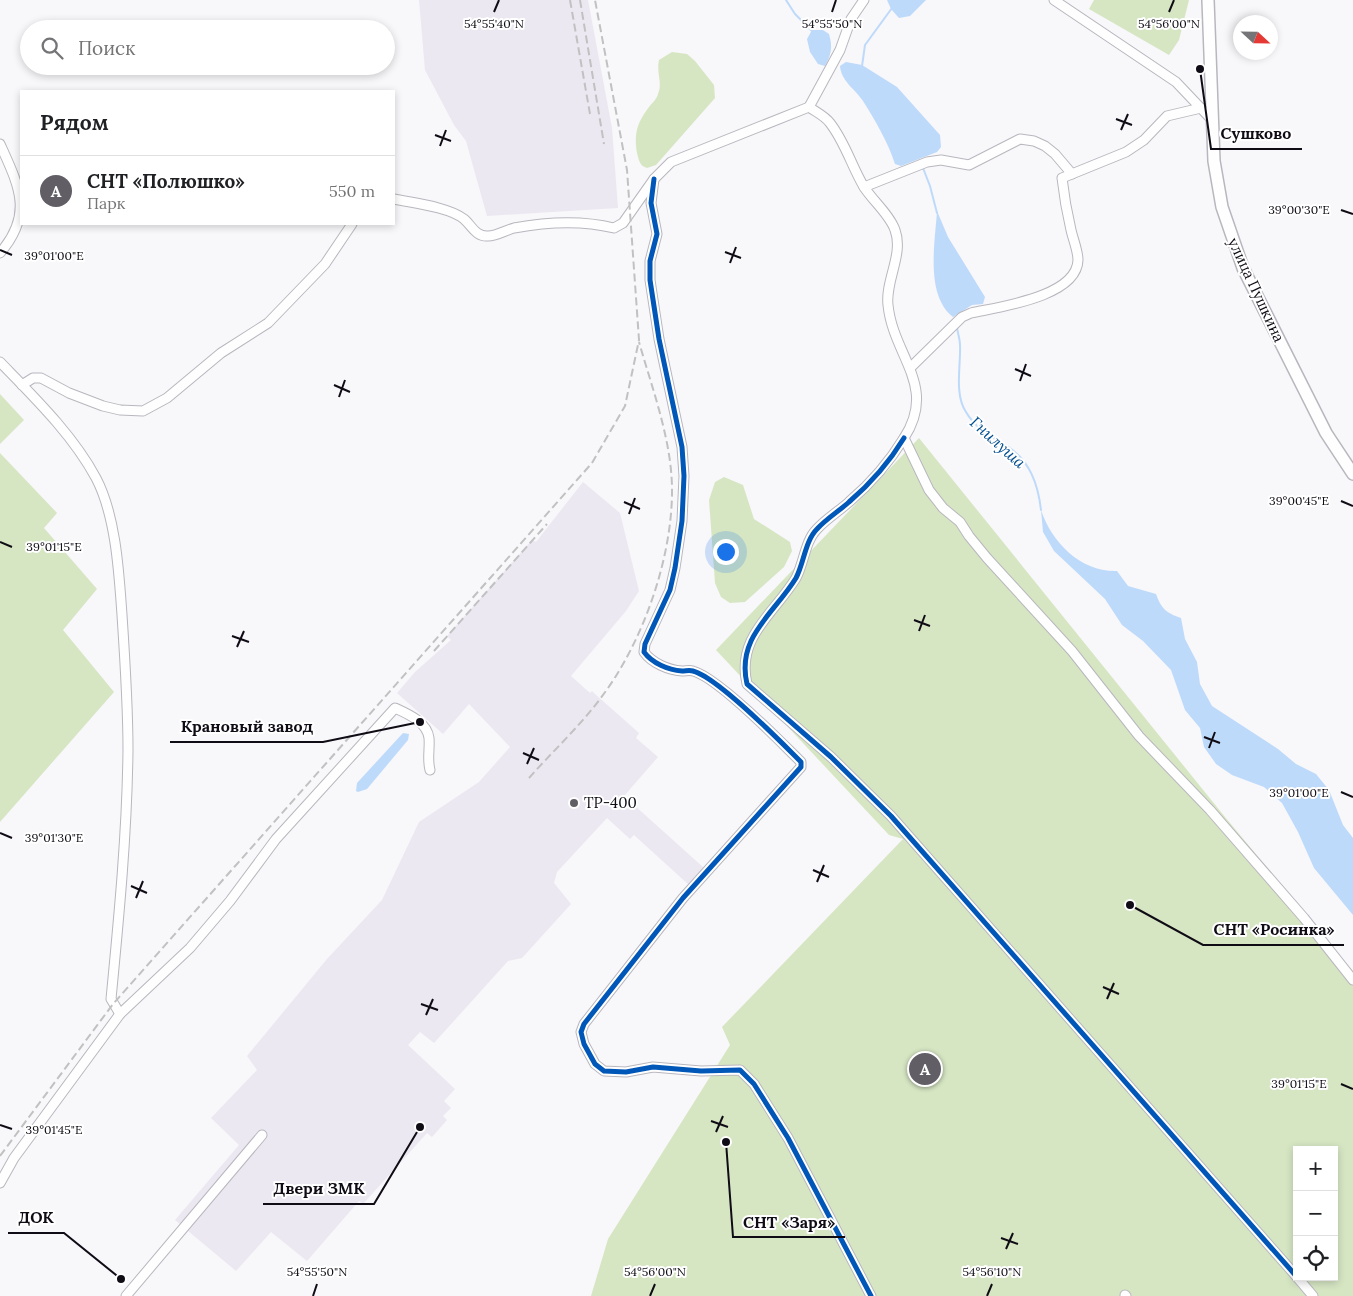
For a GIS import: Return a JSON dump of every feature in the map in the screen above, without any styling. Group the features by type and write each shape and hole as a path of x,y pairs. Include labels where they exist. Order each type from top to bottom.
{"main road":[{"name":"улица Пушкина","path":"1208,0 1214,161 1222,207 1240,259 1326,432 1353,474"}],"street":[{"path":"395,198 446,211 464,219 479,235 488,236 512,228 537,225 593,223 614,228 623,223 654,179 671,162 809,107 840,50 851,19 864,0"},
{"path":"1054,0 1176,82 1212,121"},
{"path":"809,107 830,122 864,187 895,230 898,246 887,304 890,317 915,381 918,401 917,411 894,455 851,500 816,530 810,538 795,578 749,645 743,667 747,684 831,757 891,816 1293,1272"},
{"path":"910,368 962,317 971,313 1032,299 1061,286 1072,278 1078,260 1065,206 1062,178 1126,152 1144,140 1167,116 1201,108"},
{"path":"864,187 927,162 941,160 970,165 1020,139 1034,141 1044,146 1055,154 1072,174"},
{"path":"0,144 16,179 20,222 14,237 0,253"},
{"path":"654,179 650,203 657,234 650,261 650,280 659,340 682,447 684,476 682,521 675,568 670,590 645,644 644,652 649,658 661,665 682,671 692,670 717,686 792,753 801,762 801,767 654,933 584,1024 581,1032 595,1064 604,1071 626,1072 654,1067 740,1070 754,1084 788,1138 871,1296"},
{"path":"22,385 33,378 41,378 69,393 103,406 120,410 143,411 167,398 222,354 268,323 325,264 351,225"},
{"path":"0,362 78,450 97,479 108,509 119,576 127,689 128,750 123,866 112,999 120,1014"},
{"path":"904,438 929,490 943,508 960,522 987,558 1072,651 1139,736 1210,810 1304,918 1353,980"},
{"path":"0,1183 14,1158 120,1014 190,948 230,901 276,838 395,708 423,725 429,737 428,761 430,770"},
{"path":"126,1296 262,1135"},
{"path":"1300,1281 1313,1296"}],"shaded area":[{"path":"419,0 588,0 612,128 618,208 487,216 466,141 454,125 425,70"},
{"path":"583,482 620,513 639,591 626,611 571,676 590,693 592,691 639,733 636,738 658,757 624,796 704,868 689,885 634,835 630,839 607,818 557,872 554,883 571,904 522,958 508,961 434,1043 420,1032 408,1045 455,1089 444,1101 451,1108 443,1116 447,1120 432,1137 427,1133 363,1204 359,1201 307,1261 271,1232 236,1271 175,1220 239,1145 211,1118 257,1070 247,1056 327,959 382,900 419,822 479,782 510,747 469,704 443,734 397,693 415,672 451,640 447,636 532,540 536,542"}],"green space":[{"path":"1094,0 1189,0 1179,40 1169,55 1089,9"},
{"path":"672,52 687,54 695,61 714,85 715,98 656,165 647,168 640,163 637,153 637,128 649,107 657,98 660,82 659,60"},
{"path":"0,394 24,420 0,444"},
{"path":"919,438 1225,817 1353,971 1353,1296 591,1296 608,1239 730,1045 722,1027 903,839 889,835 716,650"},
{"path":"0,453 57,513 44,528 97,589 63,630 114,692 0,822"},
{"path":"724,477 743,485 754,519 790,542 792,551 784,567 745,602 730,603 721,597 715,583 709,500 715,482"}],"water":[{"path":"887,0 926,0 910,16 899,18 891,9"},
{"path":"812,30 823,30 829,34 831,51 825,66 818,64 810,52 807,39"},
{"path":"846,62 862,65 897,87 940,135 941,147 937,152 901,166 895,164 885,139 872,116 863,101 843,76 840,66"},
{"path":"937,211 948,237 985,297 983,304 972,305 953,317 944,307 938,296 935,282 934,253"},
{"path":"1041,510 1052,534 1060,544 1080,561 1091,567 1117,571 1128,586 1156,594 1165,609 1181,618 1185,639 1197,662 1200,684 1212,706 1278,749 1296,764 1316,774 1329,790 1343,825 1353,838 1353,915 1314,868 1298,832 1282,803 1264,787 1232,775 1216,764 1204,747 1200,728 1185,710 1171,670 1143,641 1122,625 1105,599 1054,551 1043,532"},
{"path":"403,733 409,734 408,740 367,789 356,791 357,783"}],"waterway":[{"name":"Гнилуша","path":"786,0 795,14 812,31"},
{"path":"862,66 865,45 892,8"},
{"name":"Гнилуша","path":"923,168 937,213"},
{"name":"Гнилуша","path":"957,326 960,345 959,388 962,405 970,418 979,427 1022,459 1035,482 1041,510"}],"railway":[{"path":"570,0 590,114"},
{"path":"580,0 604,144"},
{"path":"0,1156 113,1004 592,463 625,406 639,340 627,170 595,0"},
{"path":"529,778 583,720 615,677 630,652 642,626 661,570 671,514 671,469 665,432 639,342"},
{"path":"434,651 547,524"}],"cycle path":[{"path":"654,179 651,203 657,234 650,261 650,280 659,339 682,447 684,476 682,521 675,568 670,590 645,644 644,652 661,665 682,671 693,671 716,684 772,733 801,762 801,767 683,898 584,1024 581,1032 584,1044 595,1064 604,1071 626,1072 653,1067 701,1071 740,1070 754,1084 788,1138 871,1296"},
{"path":"904,438 872,480 813,534 796,578 752,639 745,667 747,684 831,757 891,816 1293,1272"}],"place":[{"name":"Сушково","path":"1200,69"},
{"name":"Крановый завод","path":"420,722"},
{"name":"ТР-400","path":"574,803"},
{"name":"СНТ «Росинка»","path":"1130,905"},
{"name":"СНТ «Полюшко»","path":"925,1069"},
{"name":"Двери ЗМК","path":"420,1127"},
{"name":"СНТ «Заря»","path":"726,1142"},
{"name":"ДОК","path":"121,1279"}]}
